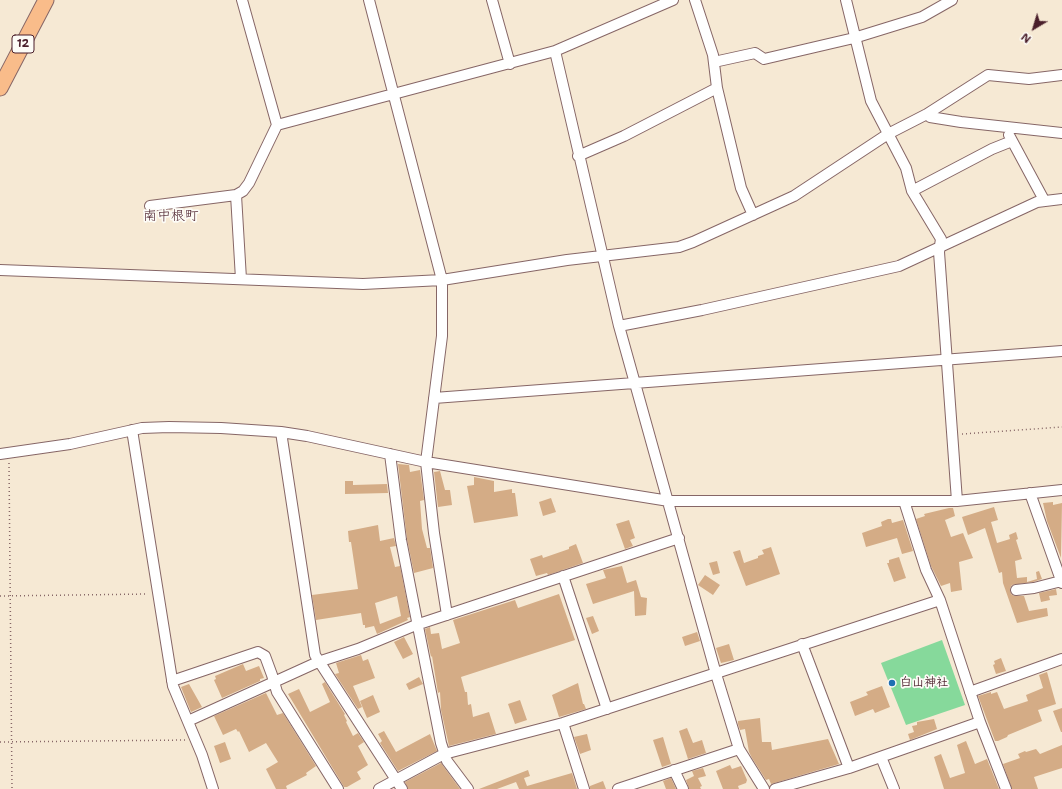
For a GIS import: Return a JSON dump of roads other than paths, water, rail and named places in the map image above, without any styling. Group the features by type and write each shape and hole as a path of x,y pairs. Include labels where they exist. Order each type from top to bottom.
{"main road":[{"name":"12","path":"0,88 46,0"}],"street":[{"path":"150,206 236,195 250,183 277,125 242,0"},
{"path":"369,0 442,280 442,336 426,462 434,533 447,615"},
{"path":"492,0 510,64"},
{"path":"277,125 555,51 673,0"},
{"path":"695,0 713,55 717,88 741,188 753,215"},
{"path":"846,0 854,38 871,101 906,168 912,191 941,240 940,248 946,360 957,501"},
{"path":"714,62 755,53 764,59 854,38 922,17 952,0"},
{"path":"555,51 578,156 604,257 619,326 636,382 716,674 740,749 764,789"},
{"path":"0,270 363,284 442,280 567,260 604,257 679,247 794,196 888,134 927,114 991,74 1029,79 1062,75"},
{"path":"578,156 624,136 717,88"},
{"path":"927,114 930,117 1008,128 1062,133"},
{"path":"1008,128 1007,132 1044,200"},
{"path":"912,191 992,149 1012,141"},
{"path":"236,195 241,279"},
{"path":"619,326 702,310 899,266 1037,202 1062,199"},
{"path":"434,398 1062,351"},
{"path":"4,454 70,444 132,430 169,427 281,432 333,441 426,462 669,501 957,501 1062,490"},
{"path":"132,430 172,681 196,740 213,789"},
{"path":"281,432 315,655 318,662 399,785"},
{"path":"390,454 399,532 416,625 444,754 468,789"},
{"path":"1016,590 1062,582 1030,493"},
{"path":"904,501 926,570 940,600 980,722 1006,789"},
{"path":"188,721 318,662 358,649 416,625 679,538"},
{"path":"563,576 607,709"},
{"path":"379,789 399,785 444,754 563,723 940,600"},
{"path":"802,644 849,768"},
{"path":"172,681 258,652 265,656 277,692 338,789"},
{"path":"970,692 1062,659"},
{"path":"775,789 849,768 980,722"},
{"path":"563,723 584,789"},
{"path":"618,789 740,749"},
{"path":"881,757 894,789"},
{"path":"674,770 683,789"}],"place":[{"name":"白山神社","path":"892,683"}],"district":[{"name":"南中根町","path":"171,216"}]}
